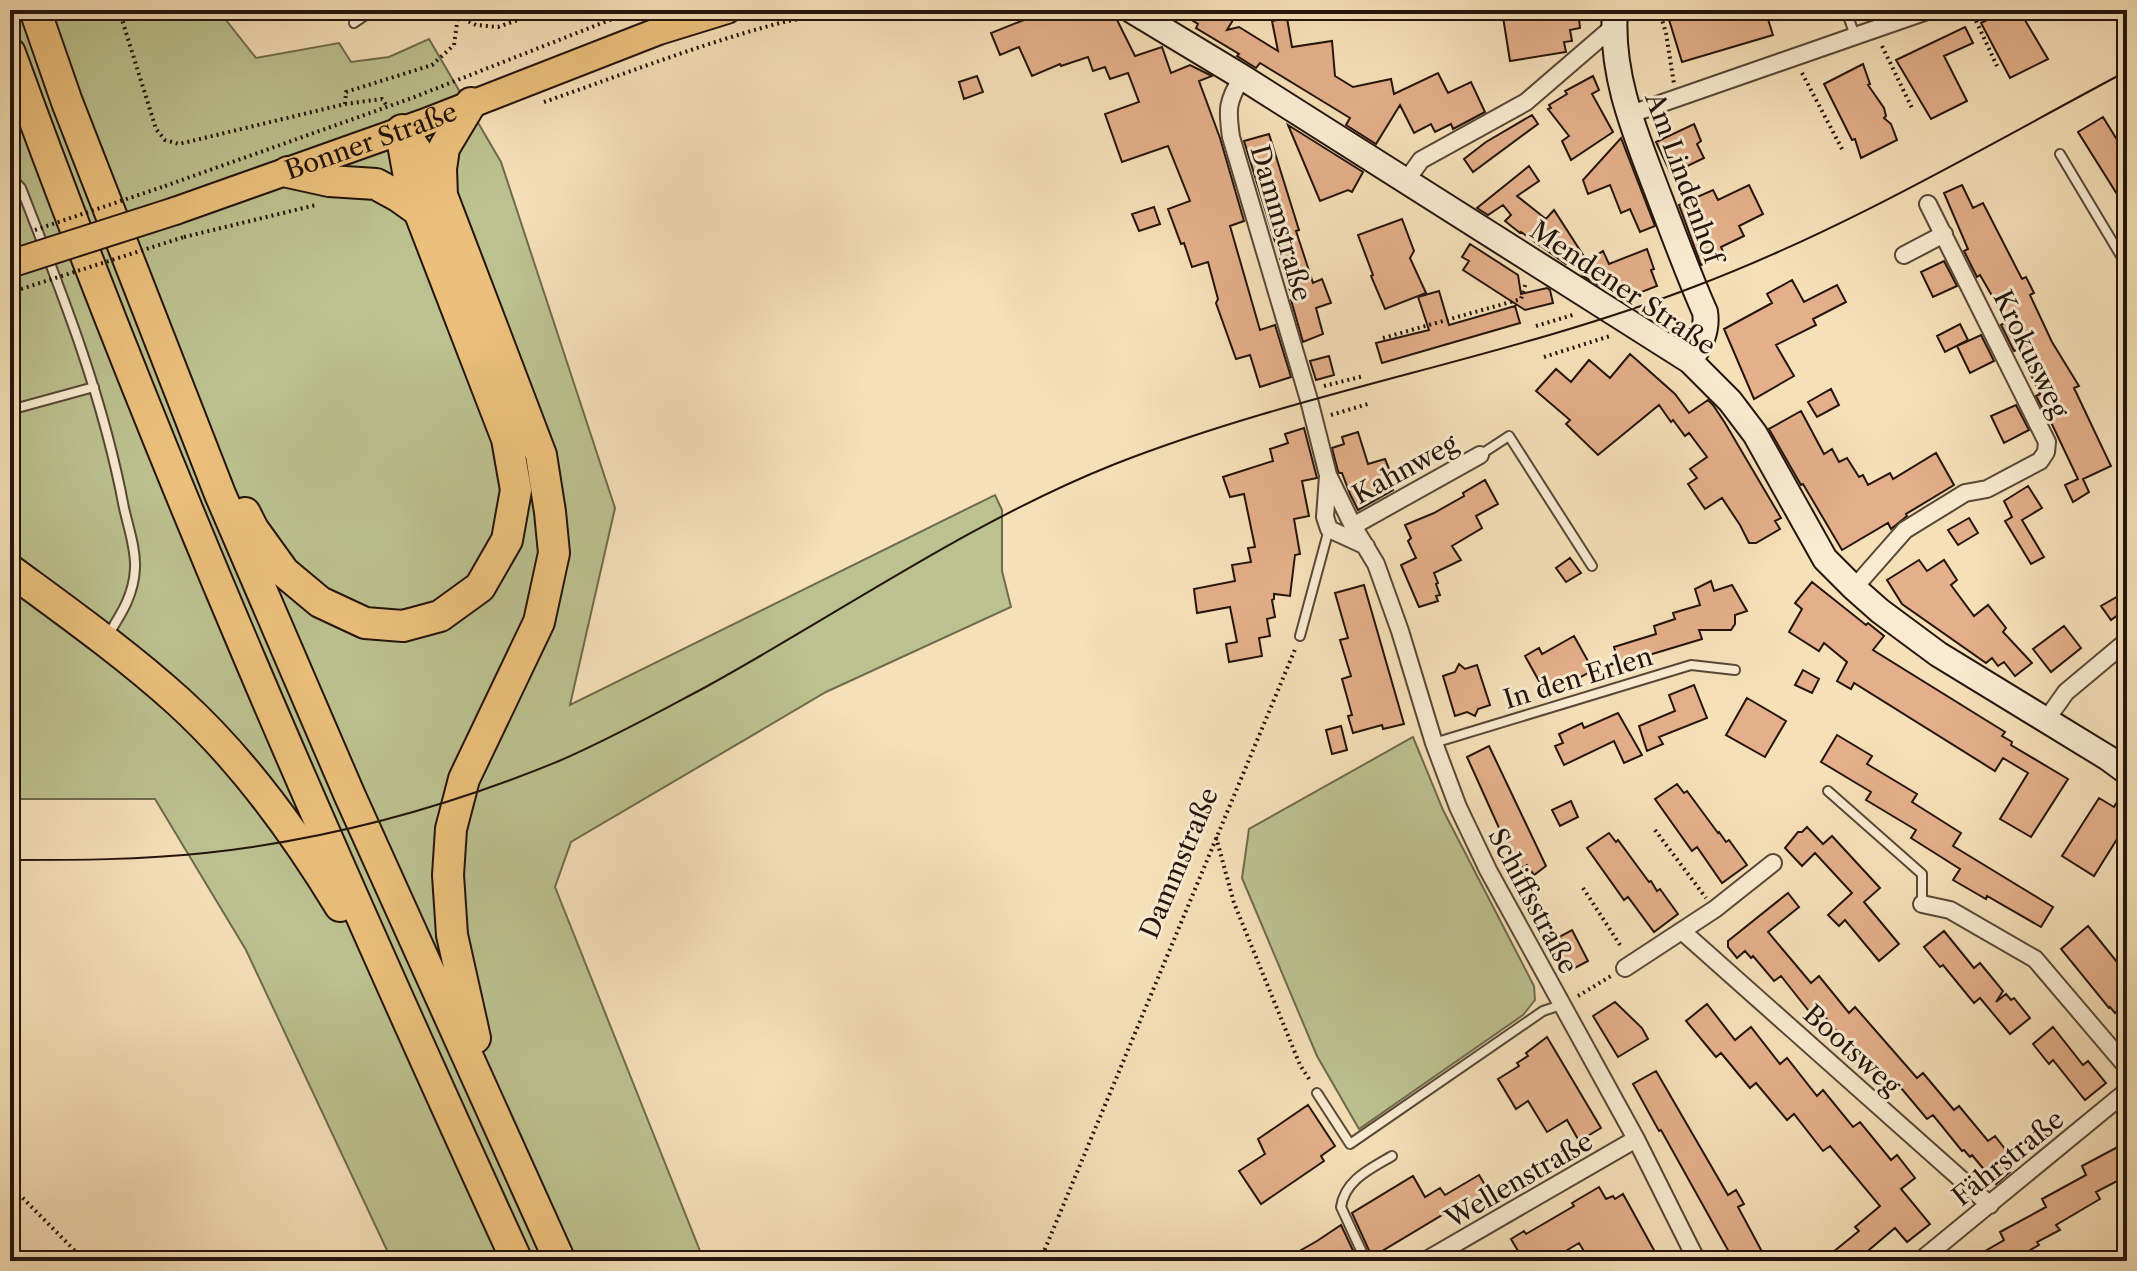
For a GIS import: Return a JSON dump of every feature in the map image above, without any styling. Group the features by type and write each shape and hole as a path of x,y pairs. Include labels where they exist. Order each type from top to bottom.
{"highway":[{"path":"35,10 67,102 220,494 332,753 560,1261"},
{"path":"10,53 64,203 274,717 399,1004 517,1261"},
{"path":"173,370 253,529 284,572 320,602 365,623 403,626 440,616 480,587 507,540 516,490 507,439 431,205 444,148 471,103"},
{"path":"394,118 404,159 431,205 541,455 550,512 554,553 539,622 464,779 451,829 448,875 452,935 492,1111"},
{"path":"288,172 329,181 376,184 398,196 431,205"},
{"path":"10,570 179,702 220,745 282,817 399,1004"}],"main road":[{"name":"Bonner Straße","path":"11,263 170,198 288,172 394,118 471,103 659,31 727,10"}],"street":[{"name":"Mendener Straße","path":"1131,10 1690,361 1730,401 1755,434 1825,559 1854,588 1938,654 2127,772"},
{"path":"1628,115 1930,10"},
{"path":"1406,181 1421,160 1526,102 1614,19"},
{"name":"Am Lindenhof","path":"1614,19 1617,71 1628,115 1705,312 1707,322 1700,346 1690,361"},
{"name":"Dammstraße","path":"1242,77 1229,105 1231,137 1309,400 1328,475 1353,526"},
{"name":"Krokusweg","path":"1854,588 1905,530 1965,493 1987,489 2040,461 2046,452 2047,442 1928,204"},
{"path":"1904,255 1944,234"},
{"name":"Kahnweg","path":"1353,526 1480,455"},
{"name":"Dammstraße","path":"1328,475 1325,517 1329,529"},
{"name":"Schiffsstraße","path":"1353,526 1376,564 1458,807 1488,870 1636,1139 1697,1261"},
{"path":"1329,529 1366,546"},
{"path":"2046,720 2066,692 2127,641"},
{"path":"1629,966 1683,932 1773,863"},
{"path":"1922,904 1950,910 2035,959 2127,1067"},
{"name":"Bootsweg","path":"1683,932 1990,1205"},
{"name":"Fährstraße","path":"1920,1261 2127,1091"},
{"name":"Wellenstraße","path":"1425,1261 1636,1139"}],"lane":[{"path":"354,23 373,10"},
{"path":"1846,10 1855,36"},
{"path":"2060,154 2127,266"},
{"path":"10,176 21,188 51,264 94,387 120,487 135,566 130,600 104,642"},
{"path":"10,410 94,387"},
{"path":"1480,455 1509,436 1592,566"},
{"name":"Dammstraße","path":"1300,636 1329,529"},
{"name":"In den Erlen","path":"1434,743 1691,665 1735,670"},
{"path":"1828,791 1922,874 1922,904"},
{"path":"1317,1093 1350,1144 1543,1011 1561,1005"},
{"path":"1366,1261 1341,1207 1343,1198 1348,1187 1364,1172 1392,1156"}],"path":[{"path":"119,10 156,129 165,140 179,144 345,104 382,99 394,118"},
{"path":"345,104 346,92 432,65 454,45 458,16 455,10"},
{"path":"458,16 476,25 498,27 547,10"},
{"path":"24,233 170,198 394,118 412,98 635,10"},
{"path":"542,103 721,39 785,21 860,10"},
{"path":"1659,10 1674,82 1670,101"},
{"path":"1971,10 1997,66"},
{"path":"1874,29 1912,108"},
{"path":"1794,57 1842,149"},
{"path":"10,292 184,237 318,204"},
{"path":"1383,338 1521,299 1528,278"},
{"path":"1536,326 1566,317"},
{"path":"1544,357 1613,335"},
{"path":"1316,388 1364,376"},
{"path":"1327,417 1371,403"},
{"name":"Dammstraße","path":"1040,1261 1300,636"},
{"path":"1655,830 1715,909"},
{"path":"1216,835 1234,903 1300,1065 1317,1093"},
{"path":"1561,1005 1629,966 1583,888"},
{"path":"10,1185 85,1261"}],"green space":[{"path":"10,10 218,10 256,58 339,43 351,62 389,57 429,39 501,162 615,508 570,705 995,495 1002,510 1002,571 1011,607 826,692 571,842 555,887 704,1261 392,1261 246,950 155,799 10,799"},
{"path":"1413,737 1443,810 1534,986 1535,1000 1523,1015 1359,1129 1317,1056 1242,878 1249,829"}],"building":[{"path":"1049,10 1104,10 1116,18 1135,56 1162,47 1171,73 1190,65 1212,76 1199,81 1220,138 1244,221 1230,226 1260,330 1275,325 1291,377 1260,387 1250,355 1236,359 1216,303 1218,299 1208,262 1192,267 1168,209 1190,201 1168,146 1122,162 1105,114 1139,102 1128,73 1110,79 1105,67 1093,71 1088,57 1032,76 1019,47 1000,55 991,33"},
{"path":"1175,10 1239,10 1227,30 1239,27 1278,51 1272,21 1287,18 1292,47 1332,41 1335,76 1353,87 1391,79 1394,94 1438,73 1448,93 1471,82 1485,112 1453,129 1451,124 1435,132 1431,124 1414,133 1400,105 1376,144 1346,125 1350,118 1260,63 1256,68 1196,28 1198,24"},
{"path":"1513,10 1578,10 1580,28 1570,30 1572,41 1564,42 1566,52 1510,61 1503,17 1514,15"},
{"path":"1666,10 1765,10 1773,35 1682,62"},
{"path":"2007,10 2019,10 2048,59 2010,78 1981,23"},
{"path":"1965,27 1973,43 1944,56 1967,101 1931,119 1896,60"},
{"path":"1863,64 1868,85 1884,108 1884,118 1891,124 1897,140 1861,158 1855,139 1852,140 1824,84"},
{"path":"977,76 983,92 964,99 959,82"},
{"path":"1593,76 1599,90 1592,94 1613,132 1571,160 1562,141 1569,136 1548,109 1551,108 1549,105 1567,94 1565,91"},
{"path":"1532,115 1538,124 1473,172 1464,159"},
{"path":"2103,117 2127,156 2127,210 2078,132"},
{"path":"1694,124 1701,141 1697,144 1704,158 1671,174 1656,142"},
{"path":"1288,125 1363,172 1352,192 1348,190 1320,201"},
{"path":"1269,134 1313,283 1322,279 1331,303 1316,308 1323,334 1303,342 1244,141"},
{"path":"1621,138 1655,226 1640,232 1630,209 1621,213 1610,185 1588,194 1583,180"},
{"path":"1529,166 1539,181 1517,196 1546,219 1554,210 1583,255 1566,264 1505,221 1511,215 1503,205 1488,215 1477,208"},
{"path":"1749,185 1763,214 1739,226 1744,236 1721,247 1724,254 1701,265 1679,205 1713,190 1718,200"},
{"path":"1962,185 1973,208 1983,203 2022,279 2026,277 2034,293 2030,295 2052,342 2079,386 2074,388 2111,466 2083,479 2089,492 2073,502 2065,485 2078,479 2036,396 2040,394 2019,349 2014,351 2001,325 2006,322 1964,251 1968,249 1944,193"},
{"path":"1154,207 1160,224 1139,231 1132,214"},
{"path":"1402,219 1414,251 1410,258 1426,293 1385,309 1358,235"},
{"path":"1470,244 1518,275 1521,294 1547,288 1553,303 1525,310 1463,270 1469,261 1462,257"},
{"path":"1647,249 1657,286 1621,300 1613,279 1600,286 1583,276 1578,267 1603,251 1609,264"},
{"path":"1944,261 1957,286 1933,297 1921,272"},
{"path":"1792,280 1804,302 1837,285 1846,302 1813,319 1816,325 1776,345 1794,376 1754,399 1724,329 1772,303 1767,294"},
{"path":"1439,291 1449,325 1515,306 1520,323 1382,363 1376,343 1429,330 1418,297"},
{"path":"1960,324 1968,340 1945,352 1937,336"},
{"path":"1981,335 1994,361 1970,373 1957,346"},
{"path":"1630,354 1675,394 1689,413 1708,400 1713,405 1781,518 1775,521 1780,529 1756,543 1749,543 1722,498 1705,509 1688,484 1697,478 1690,469 1707,457 1689,433 1685,436 1659,405 1598,455 1566,424 1570,420 1536,391 1556,369 1571,382 1589,360 1610,378"},
{"path":"1329,356 1334,375 1316,380 1310,361"},
{"path":"1831,389 1839,405 1817,417 1808,402"},
{"path":"2016,405 2029,430 2004,443 1991,416"},
{"path":"1801,411 1824,454 1832,449 1839,462 1847,458 1868,485 1890,473 1893,479 1936,453 1954,485 1906,514 1891,529 1888,523 1842,550 1769,429"},
{"path":"1304,428 1317,478 1302,481 1309,516 1294,519 1300,554 1295,555 1290,596 1274,594 1275,617 1267,619 1270,636 1259,638 1262,656 1229,662 1226,644 1237,642 1230,607 1197,613 1194,589 1235,581 1232,565 1251,562 1248,548 1255,547 1244,494 1230,497 1223,477 1273,461 1270,449 1288,443 1285,434"},
{"path":"1358,432 1368,464 1385,459 1392,476 1387,478 1393,490 1358,510 1342,473 1338,471 1332,448 1344,444 1342,437"},
{"path":"1485,480 1498,504 1476,516 1482,528 1452,546 1461,560 1434,573 1440,595 1436,596 1438,601 1419,607 1401,565 1416,558 1405,525 1434,513"},
{"path":"2028,486 2042,508 2022,520 2044,557 2031,564 2005,521 2012,517 2004,501"},
{"path":"1969,518 1978,533 1958,545 1948,530"},
{"path":"1570,558 1581,573 1566,582 1556,568"},
{"path":"1919,560 1927,571 1944,560 1957,580 1951,585 1974,616 1988,605 2006,628 2003,632 2032,663 2015,676 2004,662 1998,666 1992,658 1986,663 1902,604 1887,580"},
{"path":"1711,581 1714,591 1732,585 1747,611 1735,615 1731,630 1699,630 1702,639 1619,664 1614,647 1656,634 1654,626 1675,619 1673,613 1700,605 1695,589"},
{"path":"1812,582 1884,636 1873,650 2005,732 2002,736 2012,742 2011,745 2068,779 2031,837 2000,819 2028,773 2003,758 1995,771 1854,683 1851,689 1837,681 1847,662 1824,643 1819,651 1789,632 1802,609 1795,603"},
{"path":"1364,585 1404,724 1383,729 1382,725 1353,733 1348,716 1352,715 1342,679 1351,676 1340,640 1348,638 1335,593"},
{"path":"2127,591 2127,608 2111,620 2101,606"},
{"path":"2064,626 2081,648 2051,672 2033,649"},
{"path":"1574,636 1593,670 1570,683 1566,677 1544,690 1525,656 1539,648 1542,654"},
{"path":"1459,664 1465,669 1477,665 1490,705 1478,709 1475,716 1467,712 1455,716 1443,676 1455,672"},
{"path":"1803,670 1819,679 1812,693 1795,685"},
{"path":"1694,685 1707,718 1659,737 1663,744 1647,751 1639,726 1675,711 1669,695"},
{"path":"1747,698 1786,721 1765,757 1726,735"},
{"path":"1618,713 1642,755 1624,763 1614,741 1564,765 1555,746 1563,743 1559,734 1582,723 1584,728"},
{"path":"1341,726 1347,750 1332,754 1326,730"},
{"path":"1837,735 1872,756 1867,764 1917,794 1912,802 1961,833 1953,846 2053,907 2041,927 1953,880 1960,869 1911,838 1916,830 1866,800 1871,792 1821,762"},
{"path":"1489,746 1546,866 1534,875 1527,865 1518,870 1467,757"},
{"path":"1677,784 1684,793 1687,791 1747,865 1722,883 1697,847 1692,851 1655,799"},
{"path":"2126,787 2127,823 2094,876 2062,856 2099,798 2114,807"},
{"path":"1571,801 1578,817 1560,826 1552,810"},
{"path":"1807,827 1823,844 1832,836 1880,888 1864,902 1899,944 1879,961 1845,920 1839,926 1828,915 1852,893 1815,853 1802,866 1785,848 1798,832"},
{"path":"1609,833 1616,842 1618,840 1657,891 1660,889 1678,914 1654,932 1628,897 1624,900 1587,848"},
{"path":"1788,893 1799,907 1768,932 1811,983 1819,976 1849,1013 1855,1007 1917,1078 1923,1073 1954,1110 1959,1106 1988,1141 1995,1136 2012,1158 2004,1165 2010,1172 1996,1184 1972,1155 1970,1157 1962,1151 1933,1115 1927,1119 1896,1082 1890,1087 1854,1043 1850,1047 1819,1010 1812,1015 1781,976 1774,981 1753,956 1751,958 1745,951 1737,958 1728,947 1728,941"},
{"path":"2088,926 2117,962 2119,960 2127,969 2127,981 2119,987 2127,997 2127,1003 2115,1013 2061,949"},
{"path":"1572,930 1588,961 1567,972 1550,942"},
{"path":"1944,931 1974,968 1980,963 2003,991 1996,1002 2006,994 2011,1000 2014,998 2030,1018 2010,1034 1980,998 1974,1003 1924,947"},
{"path":"1615,1002 1642,1028 1648,1039 1618,1057 1593,1016"},
{"path":"1707,1004 1735,1040 1751,1027 1780,1064 1787,1058 1817,1096 1823,1090 1853,1127 1860,1122 1891,1160 1897,1155 1915,1178 1901,1189 1930,1224 1907,1242 1895,1228 1856,1261 1822,1261 1859,1231 1855,1227 1880,1206 1830,1146 1823,1151 1794,1114 1787,1120 1756,1083 1750,1088 1721,1053 1716,1057 1686,1021"},
{"path":"2053,1027 2083,1065 2088,1061 2106,1083 2085,1100 2053,1060 2049,1064 2033,1044"},
{"path":"1547,1037 1601,1128 1579,1141 1567,1120 1547,1132 1528,1101 1516,1109 1498,1079 1519,1066 1517,1063 1528,1056 1526,1053"},
{"path":"1656,1071 1728,1195 1736,1190 1744,1204 1738,1207 1767,1261 1734,1261 1633,1084"},
{"path":"1308,1105 1335,1146 1321,1156 1324,1161 1261,1204 1239,1171 1265,1154 1258,1139"},
{"path":"2127,1142 2127,1176 2096,1192 2100,1199 2056,1225 2060,1230 2011,1261 1968,1261 2004,1240 2000,1232 2046,1207 2042,1199 2086,1175 2082,1166"},
{"path":"1479,1175 1491,1195 1458,1215 1454,1208 1372,1257 1352,1213 1413,1176 1425,1197 1440,1188 1445,1195"},
{"path":"1599,1187 1606,1199 1613,1196 1615,1199 1623,1194 1660,1261 1617,1261 1612,1252 1597,1261 1590,1261 1579,1243 1549,1261 1524,1261 1511,1239 1524,1231 1526,1234 1574,1206 1572,1203"},
{"path":"1341,1225 1358,1261 1282,1261 1317,1241"}],"tram line":[{"path":"10,860 156,857 296,840 385,820 516,778 577,753 667,708 956,541 1061,487 1186,438 1332,394 1552,334 1696,286 1861,213 2127,71"}]}
